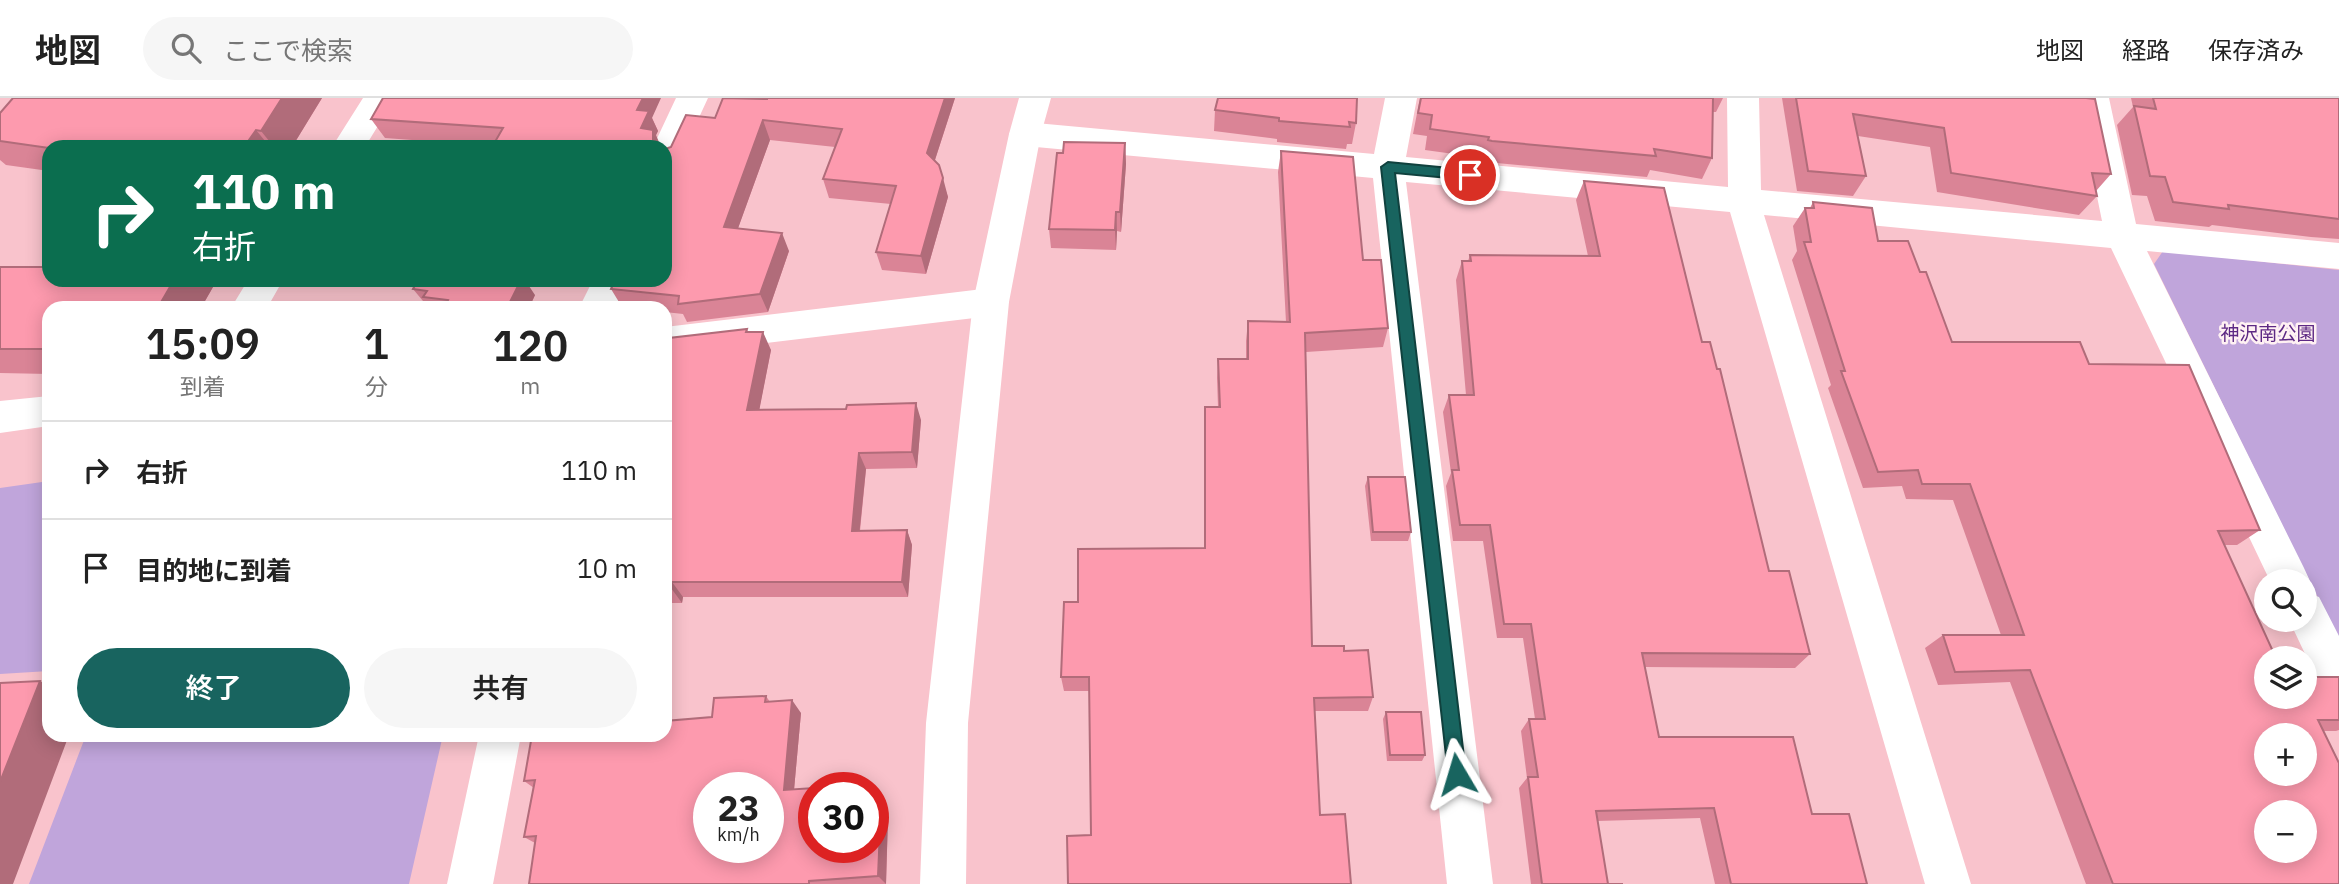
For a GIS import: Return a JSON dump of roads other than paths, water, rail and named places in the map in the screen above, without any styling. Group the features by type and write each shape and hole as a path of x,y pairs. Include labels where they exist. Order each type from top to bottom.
{"street":[{"path":"352,140 379,98"},
{"path":"672,142 692,98"},
{"path":"943,884 947,723 991,302 1025,134 1035,98"},
{"path":"1401,98 1388,167 1470,884"},
{"path":"1743,98 1745,200 1749,225 1948,884"},
{"path":"2093,98 2122,236 2284,569"},
{"path":"1025,134 2339,256"},
{"path":"672,340 991,302"},
{"path":"0,417 42,412"},
{"path":"2316,632 2339,680"},
{"path":"470,884 499,742"}],"park label":[{"name":"神沢南公園","path":"2268,333"}]}
